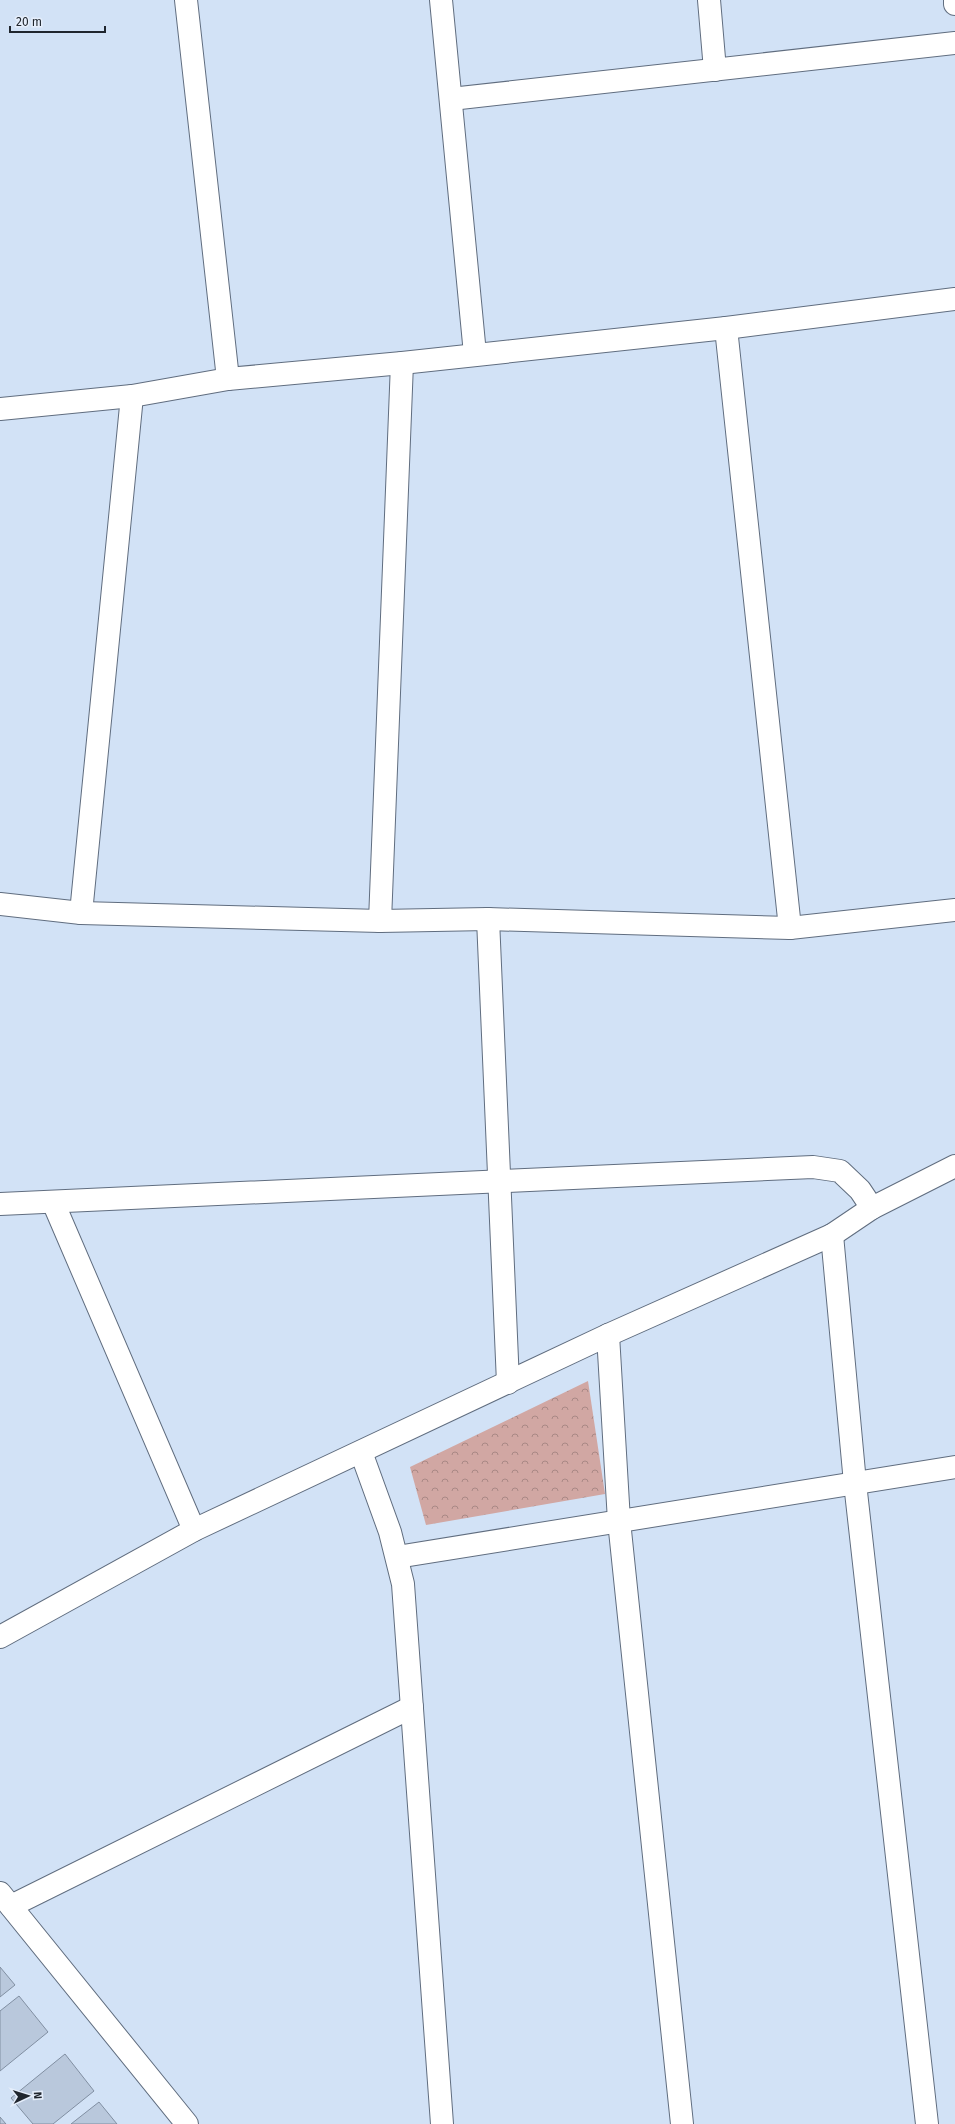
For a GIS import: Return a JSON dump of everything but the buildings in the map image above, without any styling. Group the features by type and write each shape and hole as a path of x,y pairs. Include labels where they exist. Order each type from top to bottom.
{"street":[{"path":"186,0 228,379"},
{"path":"441,0 475,354"},
{"path":"709,0 715,70"},
{"path":"954,0 955,4"},
{"path":"451,99 955,44"},
{"path":"0,408 132,396 228,379 402,363 726,328 955,299"},
{"path":"726,328 790,928"},
{"path":"380,921 402,363"},
{"path":"81,913 132,396"},
{"path":"0,904 81,913 380,921 488,919 790,928 955,910"},
{"path":"488,919 508,1383"},
{"path":"0,1637 194,1530 608,1335 832,1235 872,1208 955,1166"},
{"path":"0,1204 813,1167 840,1171 860,1190 872,1208"},
{"path":"53,1202 194,1530"},
{"path":"832,1235 855,1483 927,2124"},
{"path":"608,1335 619,1521 682,2124"},
{"path":"361,1452 397,1556 406,1608 442,2124"},
{"path":"397,1556 955,1467"},
{"path":"187,2124 6,1900 412,1707"}],"green space":[{"path":"588,1381 605,1494 426,1525 410,1467"}]}
